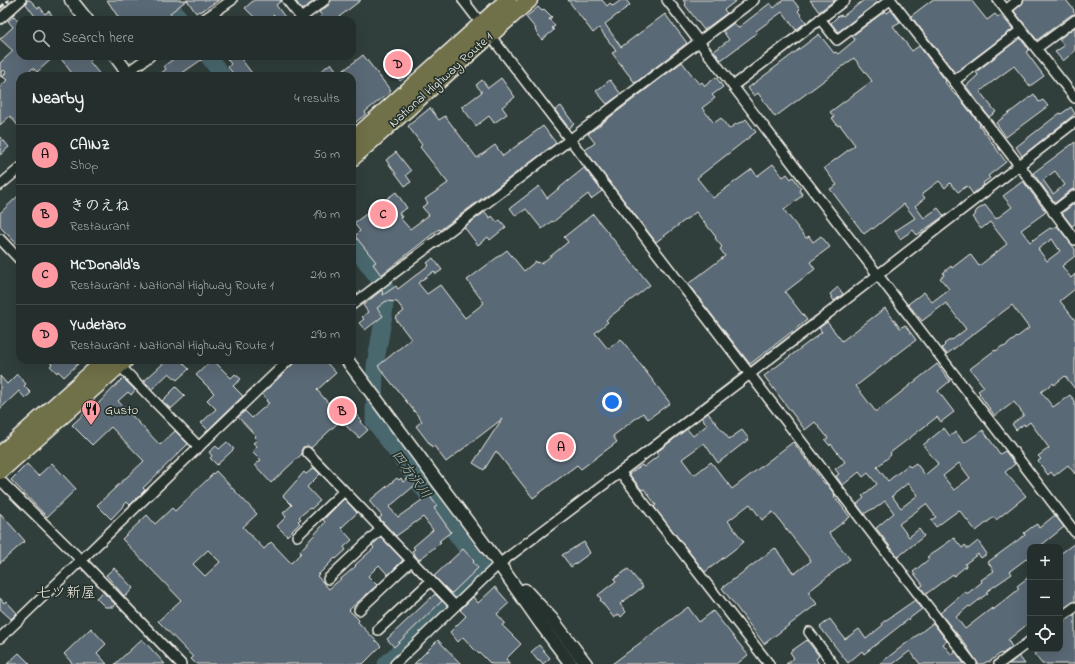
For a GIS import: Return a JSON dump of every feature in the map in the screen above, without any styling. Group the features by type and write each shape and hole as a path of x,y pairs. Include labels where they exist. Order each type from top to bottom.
{"highway":[{"name":"National Highway Route 1","path":"356,154 485,29 508,0"},
{"name":"National Highway Route 1","path":"356,138 485,29 529,0"},
{"path":"0,455 114,364"},
{"path":"0,471 114,364"}],"street":[{"path":"0,18 21,0"},
{"path":"72,0 84,16"},
{"path":"209,16 232,0"},
{"path":"287,0 299,16"},
{"path":"304,16 325,0"},
{"path":"463,0 972,664"},
{"path":"667,0 1075,532"},
{"path":"356,302 754,0"},
{"path":"733,86 845,0"},
{"path":"820,19 837,40 891,0 1075,240"},
{"path":"998,0 1075,98"},
{"path":"1006,10 1018,0"},
{"path":"1037,48 1075,20"},
{"path":"954,81 1021,30"},
{"path":"117,60 124,72"},
{"path":"130,72 145,60"},
{"path":"395,664 499,564 750,374 1075,122"},
{"path":"0,185 16,171"},
{"path":"1053,212 1075,196"},
{"path":"0,239 16,256"},
{"path":"118,364 199,447"},
{"path":"0,638 285,364"},
{"path":"350,364 499,564 571,664"},
{"path":"307,452 455,606"},
{"path":"620,472 769,664"},
{"path":"0,480 81,560 181,664"},
{"path":"297,536 344,490"},
{"path":"328,579 381,529"},
{"path":"359,610 411,561"},
{"path":"499,564 551,618 586,664"},
{"path":"378,630 431,581"},
{"path":"1063,616 1075,607"},
{"path":"809,632 833,664"},
{"path":"999,664 1027,643"}],"building":[{"path":"27,0 30,0 38,8 40,7 45,14 49,11 52,16 35,16 26,4"},
{"path":"107,0 187,0 170,13 172,16 117,16"},
{"path":"187,0 219,0 196,13"},
{"path":"254,0 281,0 276,5 284,16 253,16 245,8"},
{"path":"295,0 315,0 302,10"},
{"path":"331,0 361,0 340,16 322,16 319,12 329,5"},
{"path":"568,0 602,0 607,6 610,3 613,6 621,0 626,0 630,5 605,24 621,47 665,14 687,43 635,83 612,53 616,51 599,28 593,33"},
{"path":"683,0 737,0 724,10 727,13 704,30 685,5 686,4"},
{"path":"783,0 793,0 800,9 798,11 806,22 796,30 782,12 721,60 714,51 729,40 723,31 734,23 738,28 770,3 774,8"},
{"path":"810,0 835,0 819,12"},
{"path":"864,0 876,0 878,2 838,32 831,23 838,16 843,16"},
{"path":"932,0 971,0 987,20 995,14 998,17 1001,15 1013,29 955,73 911,16"},
{"path":"1024,0 1066,0 1074,10 1073,11 1075,14 1071,15 1037,40 1014,11 1022,4"},
{"path":"538,7 542,11 544,9 552,17 549,19 555,26 552,28 554,30 542,40 535,30 536,29 526,17"},
{"path":"891,10 900,22 893,26 912,51 919,46 955,95 956,94 980,124 979,125 1006,162 988,176 990,178 973,194 967,186 958,192 950,183 945,188 939,181 922,194 925,198 915,206 924,218 938,208 944,216 917,235 913,230 900,239 895,231 915,218 904,204 873,229 872,228 864,234 830,189 837,185 824,168 855,145 840,125 838,126 832,118 834,117 830,112 872,81 854,58 775,117 758,93 754,96 748,88 819,34 834,53 836,52 838,54 855,40 852,36 885,11 887,13"},
{"path":"14,16 16,18 16,60 50,60 37,72 33,68 28,72 16,72 16,123 10,116 0,125 0,87 7,80 3,77 6,72 4,70 2,72 2,77 0,76 0,63 13,51 0,39 13,27 8,21"},
{"path":"1075,27 1075,51 1063,61 1055,52 1064,46 1059,39"},
{"path":"1020,38 1029,50 1026,52 1044,76 1030,86 1014,66 988,85 980,92 996,112 989,117 966,86 978,75 976,72"},
{"path":"393,52 395,55 397,53 412,72 400,81 386,62 390,59 387,56"},
{"path":"363,55 391,91 365,112 366,114 356,122 356,72 342,72"},
{"path":"62,60 90,60 89,61 98,72 71,72"},
{"path":"172,60 201,60 184,72 163,72 166,69 164,66"},
{"path":"228,60 242,60 251,72 232,72 228,67 231,64"},
{"path":"682,62 699,84 702,82 705,86 716,77 723,87 712,95 715,98 702,108 714,123 721,118 729,129 746,119 756,132 697,178 713,198 752,169 757,176 773,164 783,177 787,174 791,179 793,177 801,188 799,190 803,195 784,210 806,238 809,236 813,242 821,236 830,247 810,262 815,269 785,292 807,320 750,364 688,284 725,256 720,249 722,247 715,238 716,237 696,212 656,242 585,150 595,143 588,134"},
{"path":"331,63 338,72 320,72"},
{"path":"501,78 515,97 502,107 507,114 494,123 489,116 476,126 462,107 482,92 476,85 482,80 488,88"},
{"path":"610,80 621,94 607,104 596,91"},
{"path":"1034,94 1039,102 1043,100 1048,106 1006,137 996,123"},
{"path":"561,106 574,124 569,128 555,110"},
{"path":"1071,107 1075,114 1022,156 1016,147 1060,113 1061,114"},
{"path":"430,108 439,120 445,116 477,158 495,145 503,156 543,126 556,143 440,230 439,229 381,275 373,264 376,262 356,237 356,235 360,231 356,226 356,222 396,192 407,208 399,213 402,217 400,218 410,229 429,215 422,207 428,203 425,199 448,183 420,147 422,145 408,126"},
{"path":"0,136 9,147 0,155"},
{"path":"1075,142 1075,189 1071,190 1055,203 1033,173","holes":["1055,171 1065,185 1053,194 1043,180"]},
{"path":"396,152 411,171 406,175 411,182 405,186 386,160"},
{"path":"584,168 602,191 591,199 588,194 542,229 526,209 516,216 510,208 539,186 547,198"},
{"path":"1023,181 1046,212 1021,230 1030,242 1050,228 1052,229 1057,226 1075,249 1075,256 1062,266 1071,278 1075,274 1075,289 1060,301 1075,320 1075,389 1065,376 1054,385 1053,383 1041,392 1053,407 1070,395 1075,401 1075,474 1068,465 1054,476 1051,472 1048,475 1038,461 1041,459 1038,456 1049,448 1030,422 1025,426 1024,424 1016,430 1012,424 1024,415 1014,402 995,416 979,394 980,393 978,391 984,387 970,369 995,350 996,351 1002,346 1004,347 1029,328 1012,305 947,354 942,348 945,345 944,344 951,339 952,340 966,329 946,303 922,321 908,304 924,292 932,302 949,289 940,278 951,266 952,268 970,254 979,266 1007,244 990,222 981,229 972,217 976,214 975,213 977,210 985,205 996,219 1012,207 1003,196","holes":["1052,239 1060,251 1047,261 1038,249"]},
{"path":"16,198 16,243 0,227 0,213"},
{"path":"1075,203 1075,224 1072,226 1062,213"},
{"path":"485,212 490,218 492,216 497,222 500,220 506,227 490,240 488,237 478,245 464,227"},
{"path":"593,214 650,285 606,320 608,322 595,333 608,349 621,339 670,403 648,419 643,413 613,436 617,442 581,469 577,465 533,498 496,451 484,470 473,463 502,419 446,462 416,426 422,421 378,366 411,339 395,318 404,311 397,302 386,301 377,308 383,316 365,330 359,323 364,319 362,317 368,312 363,305 382,290 383,295 396,286 398,289 429,265 427,263 433,258 442,270 436,274 434,271 418,283 427,294 440,285 465,318 484,303 467,280 507,250 524,271 536,261 537,263 539,262 541,264 568,242 564,237"},
{"path":"838,287 843,294 834,301 830,294"},
{"path":"885,308 900,328 905,325 916,340 856,386 876,412 937,364 950,381 938,391 954,412 941,422 937,417 890,453 891,455 877,467 888,481 908,465 910,467 916,463 925,475 938,464 923,445 944,428 950,436 956,432 964,443 983,430 1000,454 1005,451 1015,464 1005,472 1026,496 996,520 994,517 976,531 959,510 936,527 931,520 936,517 926,504 899,524 909,537 919,529 924,536 898,557 876,528 894,513 885,501 873,510 872,509 864,514 857,504 864,498 862,496 877,484 868,473 863,477 859,472 843,485 845,489 836,476 839,474 835,469 845,462 831,444 830,446 825,440 828,438 815,422 805,430 764,376 822,332 819,328 827,322 842,341","holes":["959,463 970,478 954,490 943,476","908,483 918,495 901,508 892,496"]},
{"path":"52,364 78,364 64,377 50,366"},
{"path":"163,364 184,364 189,369 177,380 169,373 152,389 144,381"},
{"path":"208,364 217,364 231,378 235,374 241,379 233,386 243,396 208,430 201,423 216,409 207,400 214,393 196,375"},
{"path":"293,364 328,364 336,373 317,390 331,406 340,398 362,421 361,422 368,430 359,438 340,421 311,448 308,446 303,447 301,451 302,454 271,483 255,465 261,460 252,451 257,446 253,443 257,440 254,437 256,436 238,417 245,411 252,418 269,403 262,394"},
{"path":"17,374 26,384 24,386 31,393 25,398 19,391 0,409 0,376 7,384"},
{"path":"123,378 135,390 131,395 128,392 118,401 160,445 175,431 188,444 143,488 145,490 130,505 127,502 111,519 97,505 144,461 111,427 92,445 72,425 91,407 93,409"},
{"path":"176,387 185,396 171,409 162,401"},
{"path":"708,413 729,439 742,430 749,439 718,463 704,443 682,459 694,475 711,462 732,489 793,442 825,484 826,483 850,517 829,533 850,559 808,592 817,604 764,644 722,588 775,548 794,574 811,561 773,512 762,520 750,504 728,521 744,542 705,572 654,507 656,505 644,489 642,490 629,474 642,465 644,467 659,455 657,452 687,429 693,436 707,425 702,418"},
{"path":"227,442 234,449 217,465 210,458 212,456 209,452 216,446 219,449"},
{"path":"52,463 76,489 47,517 11,480 27,464 38,476"},
{"path":"314,468 320,474 307,487 320,501 299,517 301,519 298,521 300,523 287,536 277,526 286,517 283,513 292,505 283,496 304,472 306,474"},
{"path":"216,471 257,514 243,527 264,549 271,542 291,563 301,553 300,551 325,522 323,520 344,499 357,513 341,528 352,540 344,547 346,550 336,559 335,558 317,576 329,589 374,548 372,545 381,537 403,560 388,575 379,565 368,576 377,585 349,610 359,620 358,622 381,646 363,664 196,664 191,659 193,657 158,621 181,600 122,539 147,515 155,524 172,508 175,511","holes":["208,550 220,562 205,576 193,564"]},
{"path":"413,475 419,482 389,507 398,517 429,495 437,506 434,508 451,532 419,560 412,551 415,549 413,547 433,530 423,517 396,536 379,518 382,516 369,501 397,478 399,480 401,478 403,482"},
{"path":"0,513 25,541 0,563"},
{"path":"1055,515 1064,527 1043,544 1027,544 1027,558 1010,571 1012,574 986,592 988,593 956,617 965,629 992,608 993,610 1019,589 1017,586 1027,578 1027,624 1008,640 1012,647 989,662 978,664 966,645 940,613 965,592 968,593 982,582 981,580 994,571 988,562 1025,535 1024,533 1032,527 1037,524 1039,528"},
{"path":"954,538 962,548 965,545 968,549 978,541 987,554 981,558 978,554 965,564 966,566 954,576 953,574 926,594 920,587 923,585 913,572 929,559 927,557"},
{"path":"584,542 590,553 571,567 562,555"},
{"path":"1075,543 1075,601 1063,609 1063,580 1063,552"},
{"path":"463,549 478,568 451,593 434,576"},
{"path":"114,568 133,588 126,596 124,596 106,575"},
{"path":"628,569 643,587 620,604 626,612 621,617 619,614 614,618 600,600 601,599 598,595 616,581 614,579"},
{"path":"495,587 509,603 497,614 505,623 502,625 521,644 506,659 510,664 491,664 463,637 458,642 450,632 466,616 460,610 473,597 478,603"},
{"path":"103,592 115,604 113,607 105,607 96,598"},
{"path":"435,594 442,601 394,647 387,639"},
{"path":"0,598 4,603 6,601 17,613 11,619 0,609"},
{"path":"915,600 922,609 864,654 862,651 848,663 820,627 830,619 845,639 859,629 866,639 883,625 882,623"},
{"path":"688,607 699,622 713,611 748,655 737,664 612,664"},
{"path":"1075,614 1075,664 1042,664 1034,654 1036,652 1063,652 1063,622"},
{"path":"933,623 947,641 943,644 952,655 956,652 964,664 920,664 910,651 893,664 879,664"},
{"path":"91,628 106,644 97,653 107,664 73,664 64,654"},
{"path":"142,639 165,664 115,664"},
{"path":"438,640 461,664 414,664"},
{"path":"807,640 819,656 816,659 819,664 786,664 794,658 790,652"},
{"path":"539,645 550,658 543,664 540,660 538,661 531,652"},
{"path":"19,653 30,664 7,664"},
{"path":"1019,656 1025,664 1009,664"}],"waterway":[{"name":"四方沢川","path":"169,0 178,16"},
{"name":"四方沢川","path":"211,60 220,72"},
{"name":"四方沢川","path":"356,248 385,287 386,291 384,315 375,366 374,421 484,572 386,664"},
{"path":"620,467 817,316"}],"railway":[{"path":"0,8 9,0"}],"place":[{"name":"Yudetaro","path":"398,64"},
{"name":"McDonald's","path":"383,214"},
{"name":"きのえね","path":"342,411"},
{"name":"Gusto","path":"91,426"},
{"name":"CAINZ","path":"561,447"}],"district":[{"name":"七ツ新屋","path":"66,592"}]}
